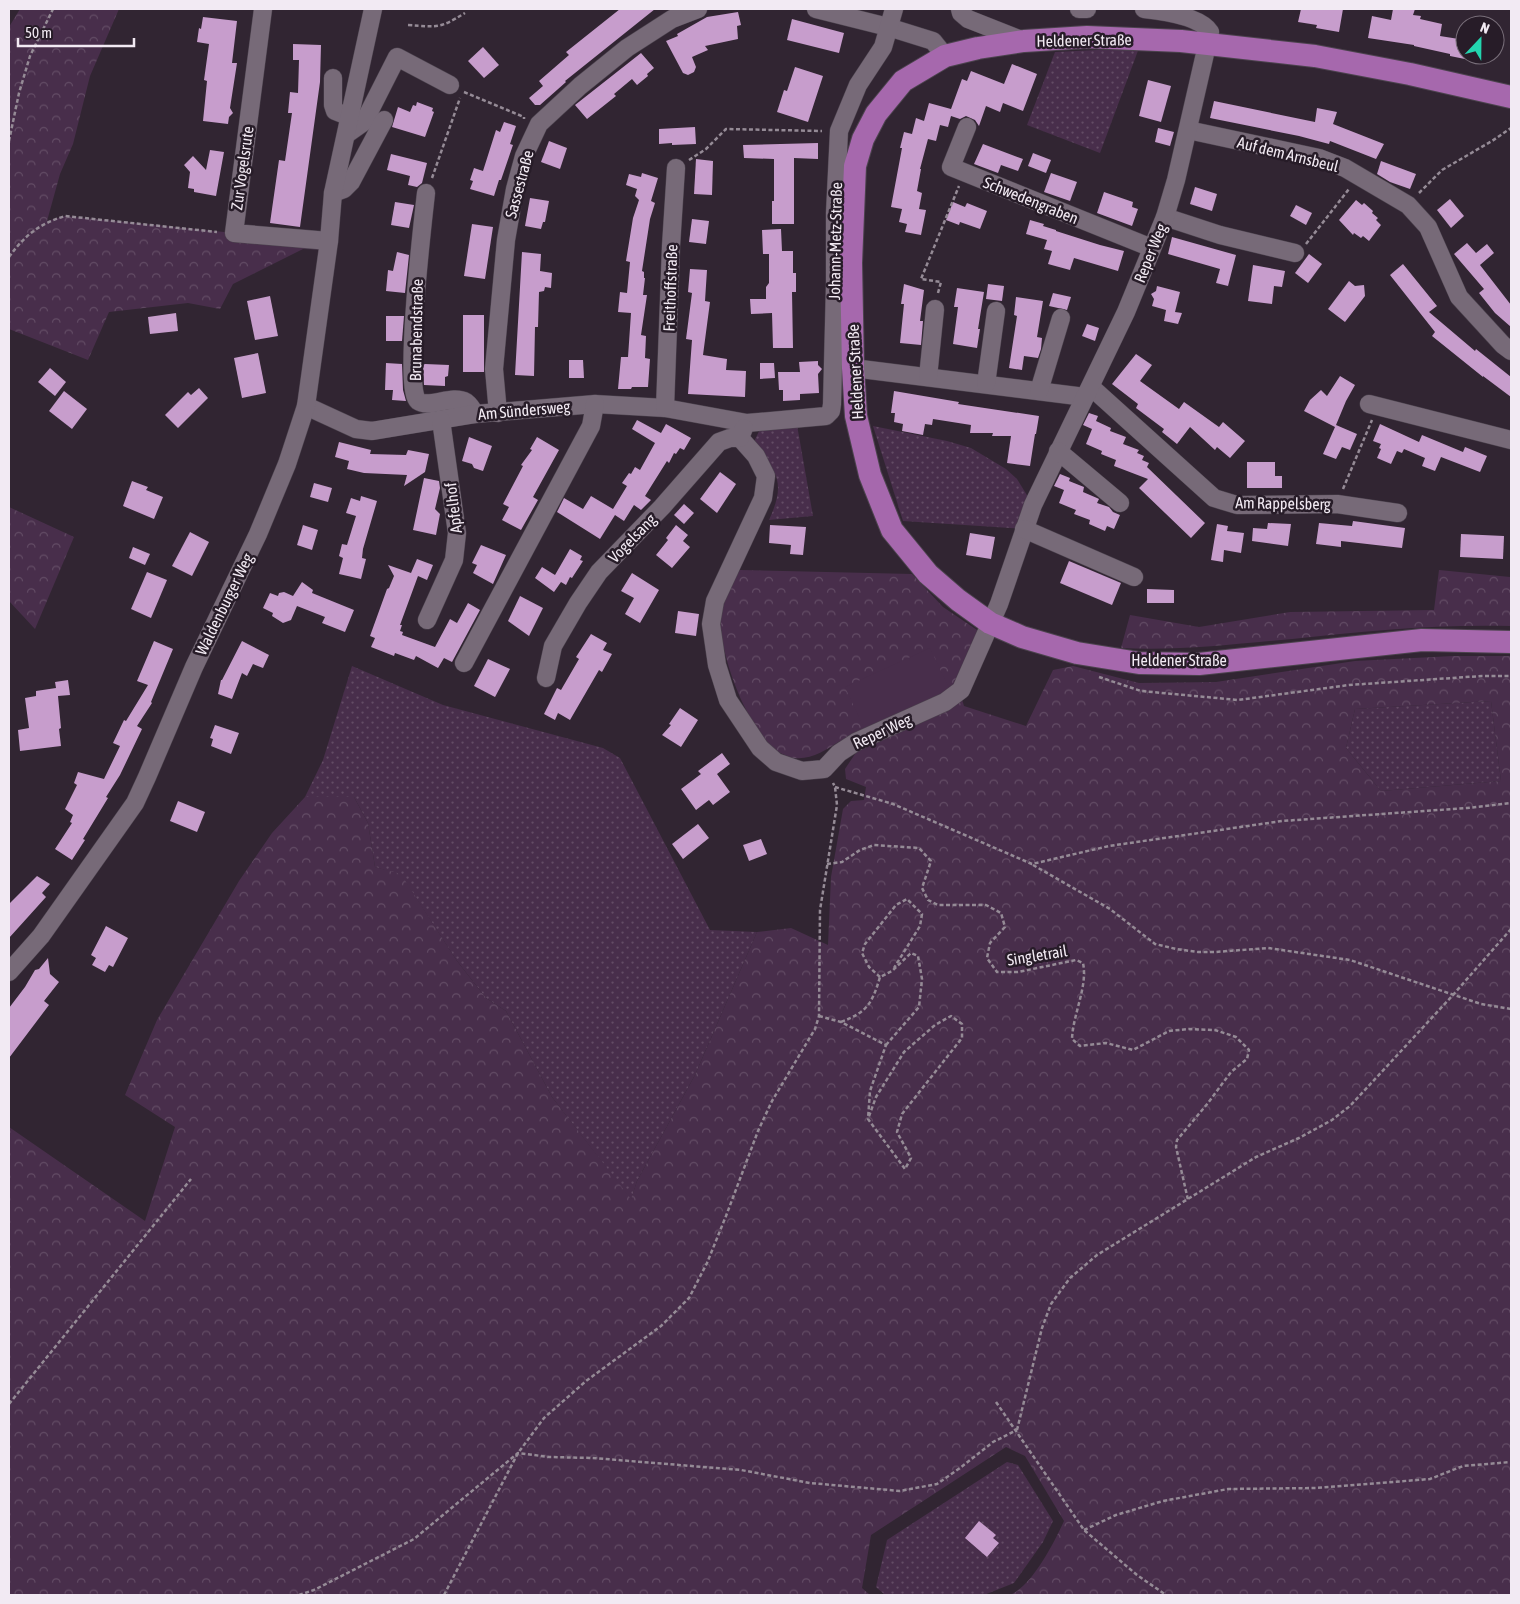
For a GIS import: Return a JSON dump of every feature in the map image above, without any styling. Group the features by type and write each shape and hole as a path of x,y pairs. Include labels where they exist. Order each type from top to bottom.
{"main road":[{"name":"Heldener Straße","path":"1511,97 1410,74 1315,56 1181,41 1087,37 1024,41 978,48 945,56 903,81 876,114 863,139 855,166 851,263 856,416 868,466 892,530 928,574 958,600 990,623 1022,637 1077,653 1139,663 1200,664 1422,640 1511,642"}],"street":[{"name":"Zur Vogelsrute","path":"263,9 234,233 329,241"},
{"name":"Waldenburger Weg","path":"9,972 41,936 135,803 194,667 258,534 288,464 306,406 329,241 333,193 373,9"},
{"name":"Sassestraße","path":"498,413 494,369 506,240 515,189 524,156 535,131 539,124 580,86 627,48 672,19 698,9"},
{"path":"816,9 888,27 933,41 945,56"},
{"path":"888,27 894,9"},
{"path":"960,9 961,13 968,19 1024,41"},
{"name":"Heldener Straße","path":"1079,9 1087,9"},
{"path":"1144,9 1191,19 1202,24 1210,32 1208,44"},
{"name":"Johann-Metz-Straße","path":"743,431 826,416 831,411 835,214 839,131 858,84 883,47 888,27"},
{"name":"Reper Weg","path":"824,769 839,753 856,742 946,702 961,690 999,604 1032,505 1126,312 1165,217 1176,180 1208,44"},
{"path":"332,78 335,111 348,125 364,122 397,57 450,85"},
{"path":"333,193 351,182 384,120"},
{"name":"Schwedengraben","path":"967,127 951,167 1152,248"},
{"name":"Auf dem Arnsbeul","path":"1188,130 1319,158 1345,168 1408,205 1428,227 1458,297 1503,345 1511,351"},
{"name":"Freithoffstraße","path":"666,408 671,246 676,168"},
{"name":"Brunabendstraße","path":"426,193 416,277 413,377 415,397 423,403 457,399 468,403 476,414"},
{"path":"1165,217 1220,235 1295,253"},
{"path":"928,377 935,309"},
{"path":"986,384 996,311"},
{"path":"1039,391 1061,318"},
{"path":"853,368 1039,391 1088,392"},
{"name":"Am Rappelsberg","path":"1088,392 1214,498 1237,505 1337,504 1398,513"},
{"path":"464,663 591,426 595,404"},
{"name":"Am Sündersweg","path":"306,406 356,429 372,431 476,414 595,404 666,408 743,431"},
{"path":"1374,406 1511,440"},
{"name":"Apfelhof","path":"427,620 454,560 457,533 440,420"},
{"path":"743,431 766,476 764,498 715,600 711,624 717,664 728,700 760,748 776,762 802,771 824,769"},
{"name":"Vogelsang","path":"546,678 553,646 599,572 662,507 719,442 743,431"},
{"path":"1058,451 1120,503"},
{"path":"1024,529 1134,577"}],"path":[{"path":"9,141 19,93 30,56 53,9"},
{"path":"408,25 435,27 445,25 465,13"},
{"path":"426,193 462,92 524,117 525,126 535,131"},
{"path":"1408,205 1442,170 1511,128"},
{"path":"676,168 706,149 726,130 839,131"},
{"path":"935,309 941,282 921,279 965,173"},
{"path":"1295,253 1310,240 1358,176"},
{"path":"9,257 21,241 47,221 65,216 234,233"},
{"path":"1337,504 1374,406"},
{"path":"1095,675 1141,691 1238,700 1349,685 1482,676 1511,676"},
{"path":"444,1595 518,1453 544,1418 586,1381 661,1326 689,1298 707,1262 758,1131 772,1101 815,1029 819,1016 820,910 837,806 835,787 824,769"},
{"path":"835,787 893,804 1032,864 1110,909 1155,944 1198,952 1268,948 1350,960 1481,1004 1511,1009"},
{"path":"1032,864 1109,846 1282,821 1467,808 1511,802"},
{"name":"Singletrail","path":"827,864 842,862 860,850 874,845 919,848 931,861 922,888 928,900 938,905 986,906 1001,913 1004,927 990,943 987,958 997,972 1018,972 1076,960 1083,963 1085,973 1073,1025 1072,1039 1080,1046 1106,1043 1133,1050 1169,1031 1190,1029 1215,1030 1236,1037 1249,1050 1247,1059 1231,1072 1219,1086 1208,1103 1178,1140 1176,1147 1188,1200"},
{"path":"880,978 869,967 862,953 865,944 896,905 907,900 922,914 920,926 892,971"},
{"path":"299,1595 314,1590 414,1539 518,1453 549,1457 594,1458 741,1470 810,1483 900,1491 937,1484 993,1442 1017,1430 1042,1328 1051,1304 1070,1278 1097,1255 1256,1157 1299,1138 1332,1120 1350,1106 1454,995 1511,929"},
{"path":"840,1022 858,1016 874,999 880,978 892,971 911,953 918,956 922,980 919,1007 886,1045 870,1091 868,1119 905,1169 911,1158 897,1132 902,1114 962,1038 962,1024 951,1016 936,1025 904,1052 876,1097 868,1119"},
{"path":"819,1016 840,1022 886,1045"},
{"path":"9,1404 191,1179"},
{"path":"996,1402 1084,1530 1137,1575 1166,1595"},
{"path":"1084,1530 1116,1515 1163,1501 1228,1489 1316,1488 1430,1479 1463,1466 1511,1462"}],"green space":[{"path":"20,9 119,9 90,76 73,144 60,174 47,221 65,216 234,233 327,250 303,249 233,284 220,309 188,303 109,312 88,360 9,329 9,27"},
{"path":"1139,48 1100,153 1027,125 1055,52"},
{"path":"797,425 813,516 769,520 777,496 777,479 768,462 753,444 760,429"},
{"path":"873,426 947,441 971,448 1006,469 1017,479 1033,505 1024,529 903,521"},
{"path":"9,507 74,537 35,629 9,601"},
{"path":"1511,568 1511,626 1429,627 1164,649 1121,648 1130,615 1199,627 1290,612 1434,610 1439,570 1510,577"},
{"path":"740,570 912,574 943,607 980,632 956,680 964,706 1026,726 1053,670 1073,666 1139,683 1216,682 1355,661 1453,656 1511,656 1511,1595 1010,1595 1026,1583 1042,1563 1064,1521 1025,1456 1006,1447 871,1535 862,1588 870,1595 9,1595 9,1127 145,1221 175,1127 125,1095 157,1020 239,881 272,833 305,797 354,797 368,823 375,867 401,874 457,961 486,998 506,1011 552,1097 631,1199 637,1181 695,1075 757,932 791,928 828,945 831,877 843,809 851,801 864,800 866,787 846,779 845,769 855,754 840,741 812,756 794,758 781,754 772,748 752,721 730,671 720,623 724,603","holes":["1491,701 1501,781 1381,791 1346,748 1355,709"]},
{"path":"930,648 950,690 865,730 845,687"},
{"path":"352,666 443,705 603,748 620,758 710,930 757,932 695,1075 637,1181 631,1200 552,1097 506,1011 486,998 457,961 401,875 375,867 368,823 354,797 305,797 323,760"},
{"path":"1491,701 1501,781 1381,791 1346,748 1355,709"},
{"path":"1007,1462 1018,1465 1053,1521 1043,1542 1014,1583 984,1595 885,1595 876,1587 887,1540"}],"building":[{"path":"620,9 655,9 565,81 540,105 535,105 529,98 543,86 539,81 569,55 566,52"},
{"path":"1301,9 1343,9 1339,32 1316,28 1317,25 1298,22"},
{"path":"1393,9 1415,9 1413,15 1421,16 1420,19 1442,24 1440,36 1455,38 1455,57 1414,45 1368,38 1372,16 1391,20"},
{"path":"738,12 741,25 737,26 738,39 705,46 708,50 692,57 696,67 694,72 688,75 683,73 666,41 678,36 677,34 707,17"},
{"path":"203,17 237,21 232,63 237,63 230,108 233,113 229,117 228,124 203,121 207,81 204,80 209,44 197,42"},
{"path":"792,19 844,33 839,53 787,40"},
{"path":"293,44 321,45 320,82 300,227 270,223 279,160 285,161 292,113 288,113 290,92 298,93 299,60 293,60"},
{"path":"483,47 499,65 484,78 468,61"},
{"path":"641,53 654,68 647,74 648,76 637,85 632,79 614,94 616,96 587,119 575,105"},
{"path":"1012,64 1037,74 1023,111 1003,103 1000,112 986,106 979,126 975,120 966,116 960,119 951,116 948,127 940,125 936,141 928,139 920,169 917,191 922,193 919,209 926,210 921,235 905,232 907,224 899,222 902,209 891,207 904,132 912,134 916,118 924,121 929,103 951,109 962,79 967,81 971,71 1004,84"},
{"path":"795,67 823,76 808,122 777,112 784,90 787,91"},
{"path":"1148,80 1171,86 1161,122 1139,116"},
{"path":"1214,101 1315,122 1317,108 1337,112 1333,124 1384,144 1376,159 1330,141 1329,144 1210,118"},
{"path":"417,102 433,108 432,111 434,112 425,137 392,127 398,107 410,112 413,105 416,106"},
{"path":"504,122 516,126 510,144 513,145 494,196 470,189 473,181 470,180 474,168 483,171 496,130 500,132"},
{"path":"695,127 696,144 659,144 659,129"},
{"path":"1158,128 1174,132 1170,146 1155,142"},
{"path":"549,141 567,148 560,169 541,162"},
{"path":"818,143 818,159 794,158 794,224 772,224 774,159 744,158 743,145"},
{"path":"983,144 1023,159 1018,171 1001,165 998,173 974,164"},
{"path":"210,150 224,152 216,196 194,192 194,189 188,188 190,172 184,165 193,156 206,170"},
{"path":"1033,153 1051,160 1046,173 1028,166"},
{"path":"391,154 427,163 422,183 417,187 408,185 410,176 387,170"},
{"path":"696,159 713,161 712,195 694,194"},
{"path":"1381,161 1416,174 1410,189 1390,182 1377,174"},
{"path":"642,173 658,178 651,201 655,203 650,219 642,271 645,278 643,295 647,295 641,335 646,336 645,358 650,359 648,387 618,389 621,357 628,357 631,313 618,312 620,292 627,293 630,262 626,261 633,218 639,200 635,196 637,189 626,185 629,174 641,177"},
{"path":"1051,173 1077,182 1070,201 1044,192"},
{"path":"1195,187 1217,194 1212,211 1190,204"},
{"path":"1104,192 1133,202 1132,207 1138,209 1132,226 1097,213"},
{"path":"530,198 549,201 545,222 543,222 541,229 525,226"},
{"path":"1450,199 1464,216 1451,228 1437,210"},
{"path":"1356,200 1362,205 1364,203 1373,211 1372,213 1378,218 1376,220 1381,225 1369,241 1363,236 1361,238 1354,233 1353,235 1339,220"},
{"path":"395,202 414,205 409,228 391,225"},
{"path":"953,202 965,207 967,203 987,211 980,229 960,222 959,225 946,220"},
{"path":"1296,205 1312,213 1306,225 1290,216"},
{"path":"692,219 709,221 706,244 689,242"},
{"path":"1030,220 1044,224 1043,226 1056,231 1124,251 1118,271 1074,258 1070,270 1048,264 1052,251 1044,249 1047,240 1026,234"},
{"path":"472,224 493,227 485,279 464,276"},
{"path":"781,229 782,251 793,251 793,273 796,273 796,292 792,292 793,348 773,348 772,313 751,314 750,299 766,299 766,287 769,283 769,254 763,254 762,230"},
{"path":"1172,237 1236,255 1228,286 1216,283 1220,269 1168,254"},
{"path":"1467,243 1476,253 1487,244 1494,253 1480,265 1511,305 1511,327 1495,313 1479,293 1484,289 1454,254"},
{"path":"397,252 409,255 405,293 386,291 388,270 393,271"},
{"path":"522,252 541,254 540,271 552,273 551,288 545,287 544,291 539,292 538,327 535,327 534,376 515,375"},
{"path":"1309,254 1322,264 1308,283 1295,273"},
{"path":"1403,264 1437,306 1429,312 1475,351 1476,349 1511,377 1511,397 1432,336 1435,332 1390,275"},
{"path":"1253,265 1285,271 1282,287 1274,286 1272,304 1248,301"},
{"path":"690,269 707,270 705,301 710,302 703,355 727,359 726,370 746,371 745,397 688,394 692,340 686,339 692,293 688,292"},
{"path":"1349,281 1355,286 1364,285 1365,296 1345,322 1328,309"},
{"path":"904,284 924,290 920,321 923,321 921,345 900,343 904,304 901,304"},
{"path":"988,284 1004,286 1002,301 986,299"},
{"path":"1157,286 1180,292 1175,312 1182,313 1178,324 1164,321 1166,310 1152,306 1154,299 1151,294 1156,291"},
{"path":"957,288 984,292 977,348 953,344 958,307 954,307"},
{"path":"1053,293 1071,297 1067,310 1049,306"},
{"path":"270,296 278,336 255,340 247,301"},
{"path":"1016,297 1043,301 1037,337 1042,338 1041,349 1038,358 1024,356 1022,370 1009,368 1017,316 1014,315"},
{"path":"176,313 178,331 150,334 148,317"},
{"path":"463,315 484,315 484,372 463,372"},
{"path":"386,316 404,316 402,341 386,341"},
{"path":"1087,324 1099,328 1095,341 1082,336"},
{"path":"258,353 266,393 242,398 234,358"},
{"path":"1136,354 1152,365 1140,381 1179,409 1184,402 1219,427 1223,422 1245,441 1230,458 1217,447 1215,450 1190,427 1177,444 1162,432 1164,429 1136,408 1138,404 1112,384"},
{"path":"569,360 583,360 584,378 569,378"},
{"path":"818,361 818,365 822,369 818,374 819,393 800,394 800,400 783,401 783,390 779,390 778,372 800,372 799,362"},
{"path":"386,363 402,364 403,390 406,401 392,400 393,390 385,390"},
{"path":"760,363 774,363 775,378 760,379"},
{"path":"423,365 449,365 448,376 445,377 445,386 424,385"},
{"path":"50,368 66,382 55,396 38,382"},
{"path":"1340,376 1355,385 1336,425 1357,434 1350,450 1342,447 1336,459 1323,454 1335,427 1304,411 1310,400 1321,390 1327,396"},
{"path":"199,388 208,398 178,428 165,415 188,392 191,395"},
{"path":"64,391 87,409 72,429 49,411"},
{"path":"894,391 959,402 958,404 1039,416 1030,466 1007,463 1011,436 992,436 993,433 970,433 971,425 933,419 932,425 925,424 923,435 902,431 903,424 894,422 895,413 891,413"},
{"path":"1089,413 1098,416 1096,421 1111,428 1110,431 1126,437 1123,444 1139,450 1137,453 1144,456 1142,460 1149,463 1147,467 1205,523 1191,538 1139,488 1148,479 1114,466 1116,460 1101,454 1102,451 1086,444 1092,429 1083,425"},
{"path":"637,420 661,433 666,424 691,438 684,450 680,448 676,454 674,453 669,463 667,461 645,496 651,500 641,510 634,505 624,521 615,515 600,539 557,512 564,498 583,509 591,496 613,509 627,486 622,483 635,467 640,470 655,443 632,429"},
{"path":"1380,424 1419,442 1422,435 1463,452 1465,447 1487,456 1480,472 1441,457 1435,471 1422,466 1425,458 1404,449 1402,453 1397,451 1391,464 1377,458 1381,444 1373,441"},
{"path":"469,437 492,446 483,471 474,468 472,464 462,461"},
{"path":"537,437 559,450 533,497 538,500 521,530 502,520 509,507 503,504 523,466 521,465 532,450 530,449"},
{"path":"339,442 371,450 370,454 406,455 408,450 429,454 425,472 404,486 407,475 364,473 347,469 349,461 335,457"},
{"path":"1247,462 1275,462 1275,476 1282,476 1282,488 1247,488"},
{"path":"720,472 736,484 717,513 700,499"},
{"path":"1060,474 1070,478 1069,481 1084,487 1083,492 1099,499 1097,503 1109,507 1113,512 1120,515 1114,529 1107,526 1105,531 1089,524 1090,520 1074,514 1076,510 1059,503 1064,490 1054,486"},
{"path":"424,478 439,481 440,488 435,509 440,514 436,535 413,530"},
{"path":"132,481 148,487 146,490 163,497 154,519 123,506"},
{"path":"314,483 332,488 328,502 310,497"},
{"path":"361,496 377,501 363,549 362,558 366,559 361,579 339,574 343,558 339,556 342,544 347,545 356,516 346,513 351,498 360,501"},
{"path":"684,504 694,513 684,524 674,515"},
{"path":"1353,521 1405,528 1402,548 1341,541 1341,547 1316,544 1319,523 1352,526"},
{"path":"1268,523 1291,524 1288,546 1252,541 1253,528 1267,529"},
{"path":"1217,524 1228,526 1227,531 1244,533 1241,553 1224,550 1223,562 1211,560"},
{"path":"303,525 318,530 312,550 297,545"},
{"path":"676,525 688,535 683,541 690,547 672,568 656,555 668,540 666,538"},
{"path":"770,525 806,527 803,555 790,554 791,545 769,543"},
{"path":"190,532 209,542 192,576 172,566"},
{"path":"970,533 995,537 991,559 966,555"},
{"path":"1461,534 1504,536 1503,559 1460,557"},
{"path":"481,545 506,555 493,584 473,573 477,565 472,563"},
{"path":"133,547 150,554 145,565 129,558"},
{"path":"570,549 582,556 580,560 583,561 566,585 561,582 554,592 535,578 542,567 555,575"},
{"path":"417,559 433,565 427,580 418,576 400,625 402,625 400,631 403,632 402,635 435,647 450,619 457,623 468,603 480,610 452,662 444,658 438,668 416,656 414,660 395,653 394,656 371,647 375,638 370,636 387,589 394,576 388,565 411,573"},
{"path":"1069,561 1121,583 1112,605 1060,583"},
{"path":"147,572 167,580 151,618 131,609"},
{"path":"632,573 659,590 640,623 625,614 634,598 621,591"},
{"path":"302,582 313,590 312,593 354,610 345,632 322,623 325,617 297,606 291,620 283,623 272,616 273,613 263,608 270,593 278,596 279,593 284,592 293,596"},
{"path":"1147,589 1174,590 1174,603 1147,603"},
{"path":"520,596 543,608 529,636 508,621"},
{"path":"678,611 699,614 696,636 675,633"},
{"path":"591,634 607,643 603,650 612,654 602,672 599,670 570,720 558,713 555,720 544,714 557,688 561,690 579,659 576,657"},
{"path":"154,641 173,649 152,703 137,726 142,729 120,775 72,860 55,849 72,823 70,822 73,815 65,809 77,785 74,783 78,772 104,779 120,746 113,743 124,720 126,721 148,685 137,681"},
{"path":"242,641 269,655 263,668 253,664 247,676 242,673 232,699 218,694 221,680"},
{"path":"488,659 510,669 495,697 474,686"},
{"path":"68,680 70,695 58,696 61,746 20,751 18,730 29,728 25,698 36,696 36,691 56,688 55,682"},
{"path":"680,708 698,720 681,747 662,735 671,725 669,724"},
{"path":"215,725 239,733 231,754 211,746 213,739 210,738"},
{"path":"722,753 730,764 717,774 730,792 713,805 709,800 696,810 681,789 701,774 698,771"},
{"path":"178,801 205,812 197,832 170,821"},
{"path":"698,824 709,838 683,859 672,844"},
{"path":"761,839 767,854 749,861 743,845"},
{"path":"37,876 50,884 42,893 46,897 9,938 9,904"},
{"path":"106,926 128,938 113,967 109,965 105,972 92,965 96,958 91,955"},
{"path":"48,958 50,974 59,982 44,1001 49,1005 9,1058 9,1008 35,970 39,969"},
{"path":"979,1521 996,1535 993,1538 999,1543 987,1557 965,1538"}]}
